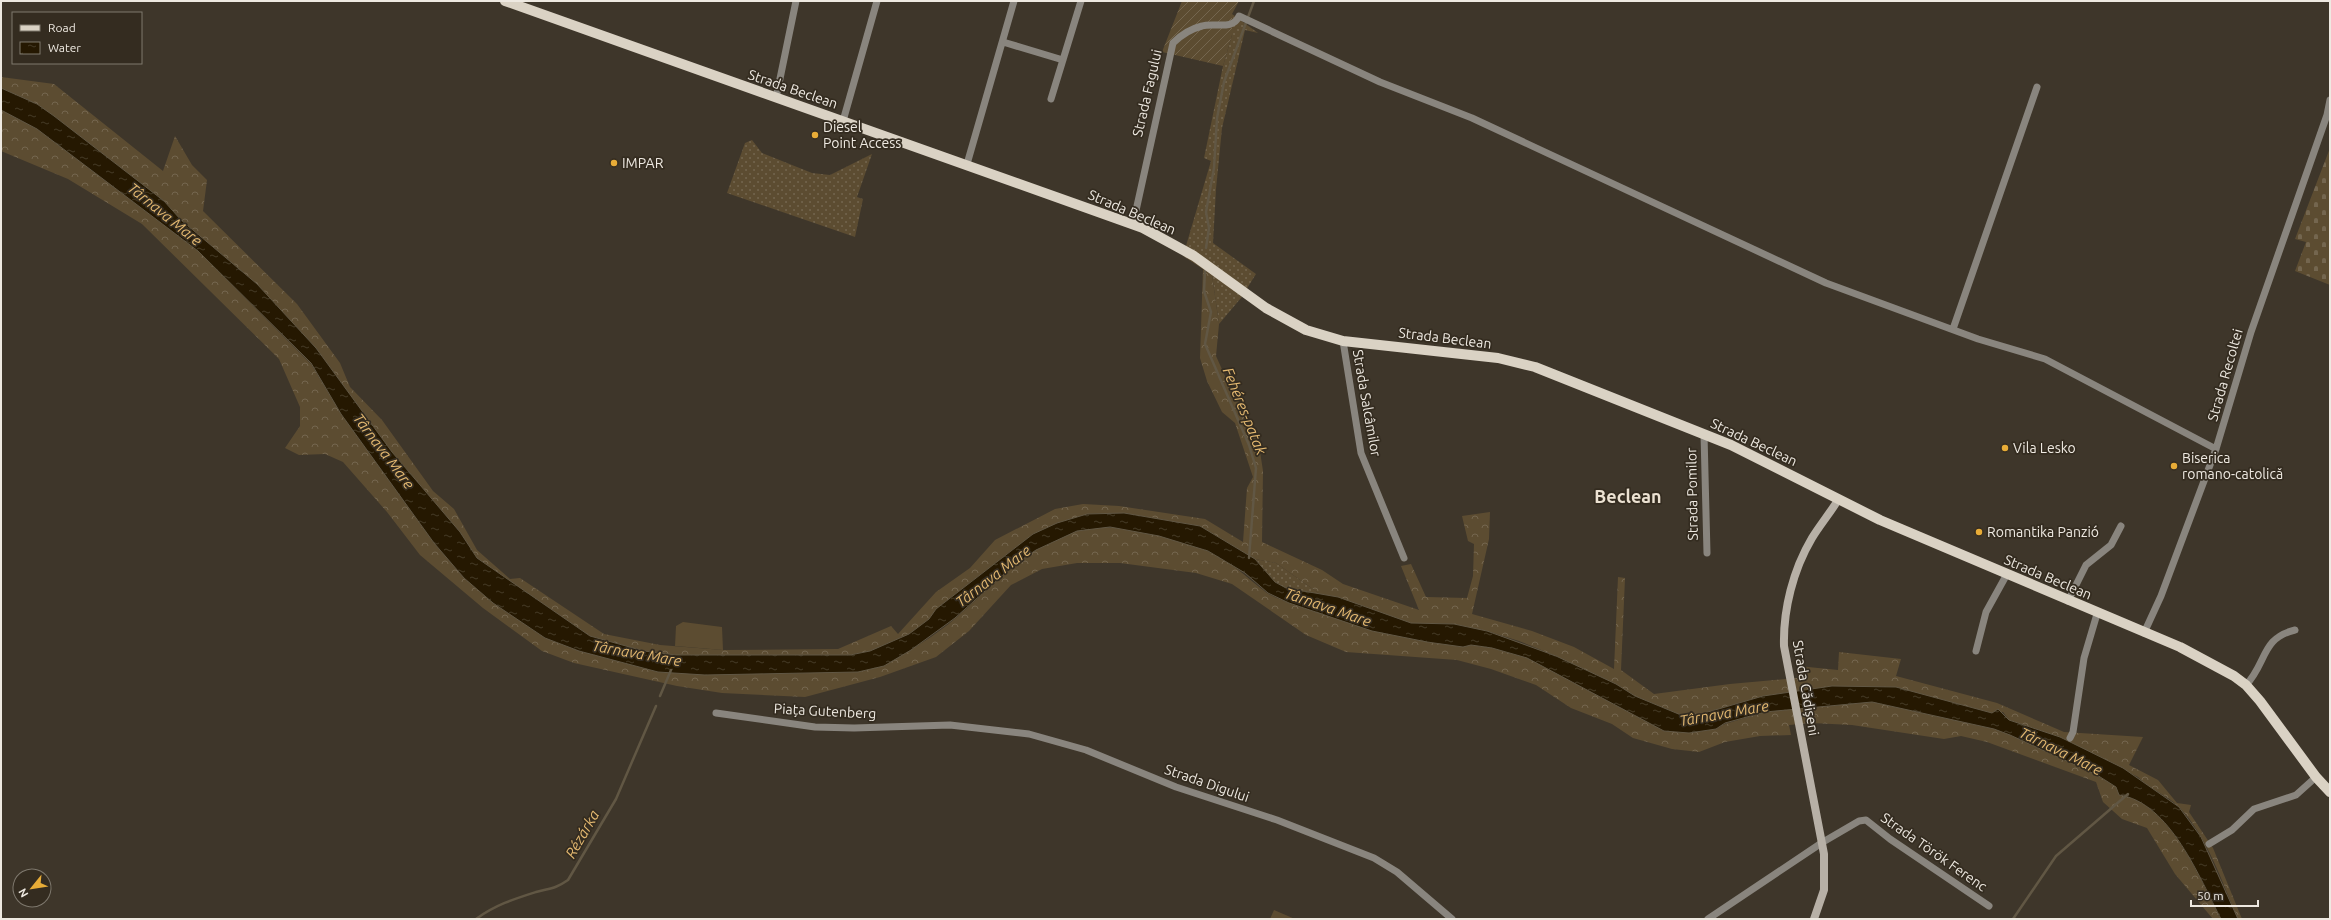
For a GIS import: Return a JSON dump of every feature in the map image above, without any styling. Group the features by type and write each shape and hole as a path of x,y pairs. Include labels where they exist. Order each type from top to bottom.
{"main road":[{"name":"Strada Beclean","path":"505,1 1133,224 1194,256 1284,320 1306,330 1343,340 1469,354 1522,363 1593,388 1704,434 1783,470 1838,500 2098,614 2180,647 2212,663 2246,686 2260,701 2316,777 2330,792"},
{"name":"Strada Cădișeni","path":"1814,919 1822,900 1825,881 1823,842 1784,646 1784,623 1788,600 1812,539 1838,500"}],"street":[{"path":"776,98 796,1"},
{"path":"843,121 876,1"},
{"path":"967,164 1014,1"},
{"path":"1051,99 1081,1"},
{"name":"Strada Fagului","path":"1133,224 1172,43 1188,31 1203,25 1228,25 1236,22 1240,17 1380,82 1472,118 1810,276 1953,330"},
{"path":"1003,42 1063,60"},
{"path":"2037,87 1953,330 2045,359 2216,449"},
{"name":"Strada Recoltei","path":"2144,633 2161,596 2216,449 2251,332 2328,117 2330,100"},
{"name":"Strada Salcâmilor","path":"1343,340 1361,453 1404,558"},
{"name":"Strada Pomilor","path":"1704,434 1707,552"},
{"path":"2068,601 2086,565 2111,545 2121,526"},
{"path":"1976,651 1986,612 2007,574"},
{"path":"2070,738 2073,732 2084,658 2098,614"},
{"path":"2246,686 2254,676 2274,639 2281,633 2296,630"},
{"name":"Piața Gutenberg","path":"716,713 815,727 933,726"},
{"name":"Strada Digului","path":"933,726 950,725 1029,734 1086,750 1176,787 1298,828 1374,858 1397,872 1452,919"},
{"path":"2209,844 2232,830 2254,809 2296,795 2316,777"},
{"name":"Strada Török Ferenc","path":"1823,842 1859,821 1866,820 1890,839 1989,906"},
{"path":"1708,919 1823,842"}],"green space":[{"path":"1182,1 1239,1 1232,14 1232,35 1223,66 1162,52"},
{"path":"1232,14 1258,33 1245,30 1222,128 1216,189 1213,243 1256,274 1241,298 1219,324 1212,275 1183,256 1211,161 1204,158 1223,66 1232,35"},
{"path":"1,77 54,84 163,171 175,136 192,165 207,180 203,211 297,304 340,363 350,387 382,420 433,491 454,509 477,550 510,579 520,578 604,634 660,645 723,650 838,649 891,626 898,634 936,592 970,568 995,540 1055,509 1083,504 1119,506 1205,519 1243,542 1247,488 1253,477 1235,423 1222,412 1207,381 1200,358 1203,269 1212,275 1219,324 1216,356 1229,385 1251,423 1259,445 1263,471 1262,542 1322,570 1343,584 1419,610 1401,566 1411,564 1426,597 1467,598 1473,576 1474,544 1468,541 1462,516 1490,512 1489,539 1472,614 1532,631 1574,647 1614,669 1618,577 1625,578 1621,670 1654,694 1730,684 1797,678 1798,666 1838,670 1839,652 1901,659 1896,676 1997,703 2064,732 2143,737 2129,765 2158,780 2177,803 2191,805 2189,812 2213,848 2242,919 2238,919 2214,861 2199,833 2175,803 2148,786 2138,777 2060,737 2009,720 2003,712 1992,713 1969,707 1763,696 1692,716 1681,715 1635,696 1616,684 1556,656 1519,641 1487,631 1454,624 1411,623 1389,617 1338,597 1320,594 1276,563 1255,559 1200,526 1124,513 1087,514 1033,534 936,609 929,619 909,634 870,651 850,655 676,655 644,651 590,636 477,558 460,532 392,452 316,348 257,284 181,220 164,201 54,116 37,104 1,88"},
{"path":"1,110 37,129 198,251 311,364 341,414 434,543 464,578 493,603 545,638 579,651 658,672 884,666 940,631 1012,567 1043,546 1059,537 1077,531 1092,528 1125,529 1177,540 1207,551 1231,564 1267,593 1289,603 1463,647 1471,645 1492,648 1527,658 1664,731 1689,733 1716,729 1725,724 1765,712 1872,702 1994,729 2097,775 2116,787 2120,795 2138,801 2154,812 2168,827 2193,864 2221,919 2213,919 2175,874 2147,828 2122,819 2103,802 2096,782 1987,742 1961,736 1944,739 1852,725 1812,723 1789,725 1791,735 1760,736 1725,742 1699,752 1672,749 1633,738 1612,724 1571,708 1536,685 1491,669 1457,660 1346,652 1306,635 1232,584 1196,573 1120,563 1077,563 1042,569 1011,585 969,631 936,657 880,677 805,697 722,693 677,686 574,663 542,651 483,608 420,555 387,512 343,462 325,454 299,455 285,448 300,426 300,407 279,359 142,224 68,179 1,151"},
{"path":"752,140 762,153 812,173 830,175 872,154 857,197 863,199 855,237 727,193 745,143"},
{"path":"2330,148 2330,285 2295,271 2306,242 2295,239"},
{"path":"1255,559 1276,563 1320,594 1286,588 1275,582"},
{"path":"683,622 722,627 723,650 675,646 676,626"},
{"path":"1274,910 1295,919 1270,919"}],"water":[{"name":"Târnava Mare","path":"1,88 37,104 54,116 164,201 181,220 257,284 316,348 392,452 460,532 477,558 590,636 644,651 676,655 850,655 870,651 909,634 929,619 936,609 1033,534 1057,523 1087,514 1124,513 1200,526 1255,559 1275,582 1286,588 1338,597 1411,623 1454,624 1487,631 1556,656 1616,684 1635,696 1681,715 1692,716 1763,696 1832,686 1896,687 1992,713 1998,709 2009,720 2060,737 2123,768 2179,807 2201,837 2238,919 2221,919 2193,864 2168,827 2154,812 2137,801 2119,795 2116,787 2097,775 1994,729 1872,702 1765,712 1725,723 1716,729 1689,733 1664,731 1527,658 1492,648 1471,645 1463,647 1427,642 1372,631 1289,603 1268,593 1245,573 1208,551 1159,536 1110,527 1077,531 1036,550 1014,565 955,618 911,650 884,666 858,672 705,675 658,672 579,651 545,638 493,603 464,578 434,543 341,414 311,363 198,251 37,129 1,110"}],"waterway":[{"name":"Fehéres-patak","path":"1206,248 1209,228 1206,212 1214,168 1217,118 1224,82 1254,1"},
{"name":"Fehéres-patak","path":"1205,271 1204,291 1211,312 1205,344 1249,445 1256,468 1249,558"},
{"name":"Rézárka","path":"660,696 671,670"},
{"name":"Rézárka","path":"476,919 505,903 520,897 556,887 568,880 616,799 656,706"},
{"path":"2013,919 2056,856 2128,794"}],"place":[{"name":"Diesel Point Access","path":"815,135"},
{"name":"IMPAR","path":"614,163"},
{"name":"Vila Lesko","path":"2005,448"},
{"name":"Biserica romano-catolică","path":"2174,466"},
{"name":"Romantika Panzió","path":"1979,532"}],"district":[{"name":"Beclean","path":"1628,496"}]}
